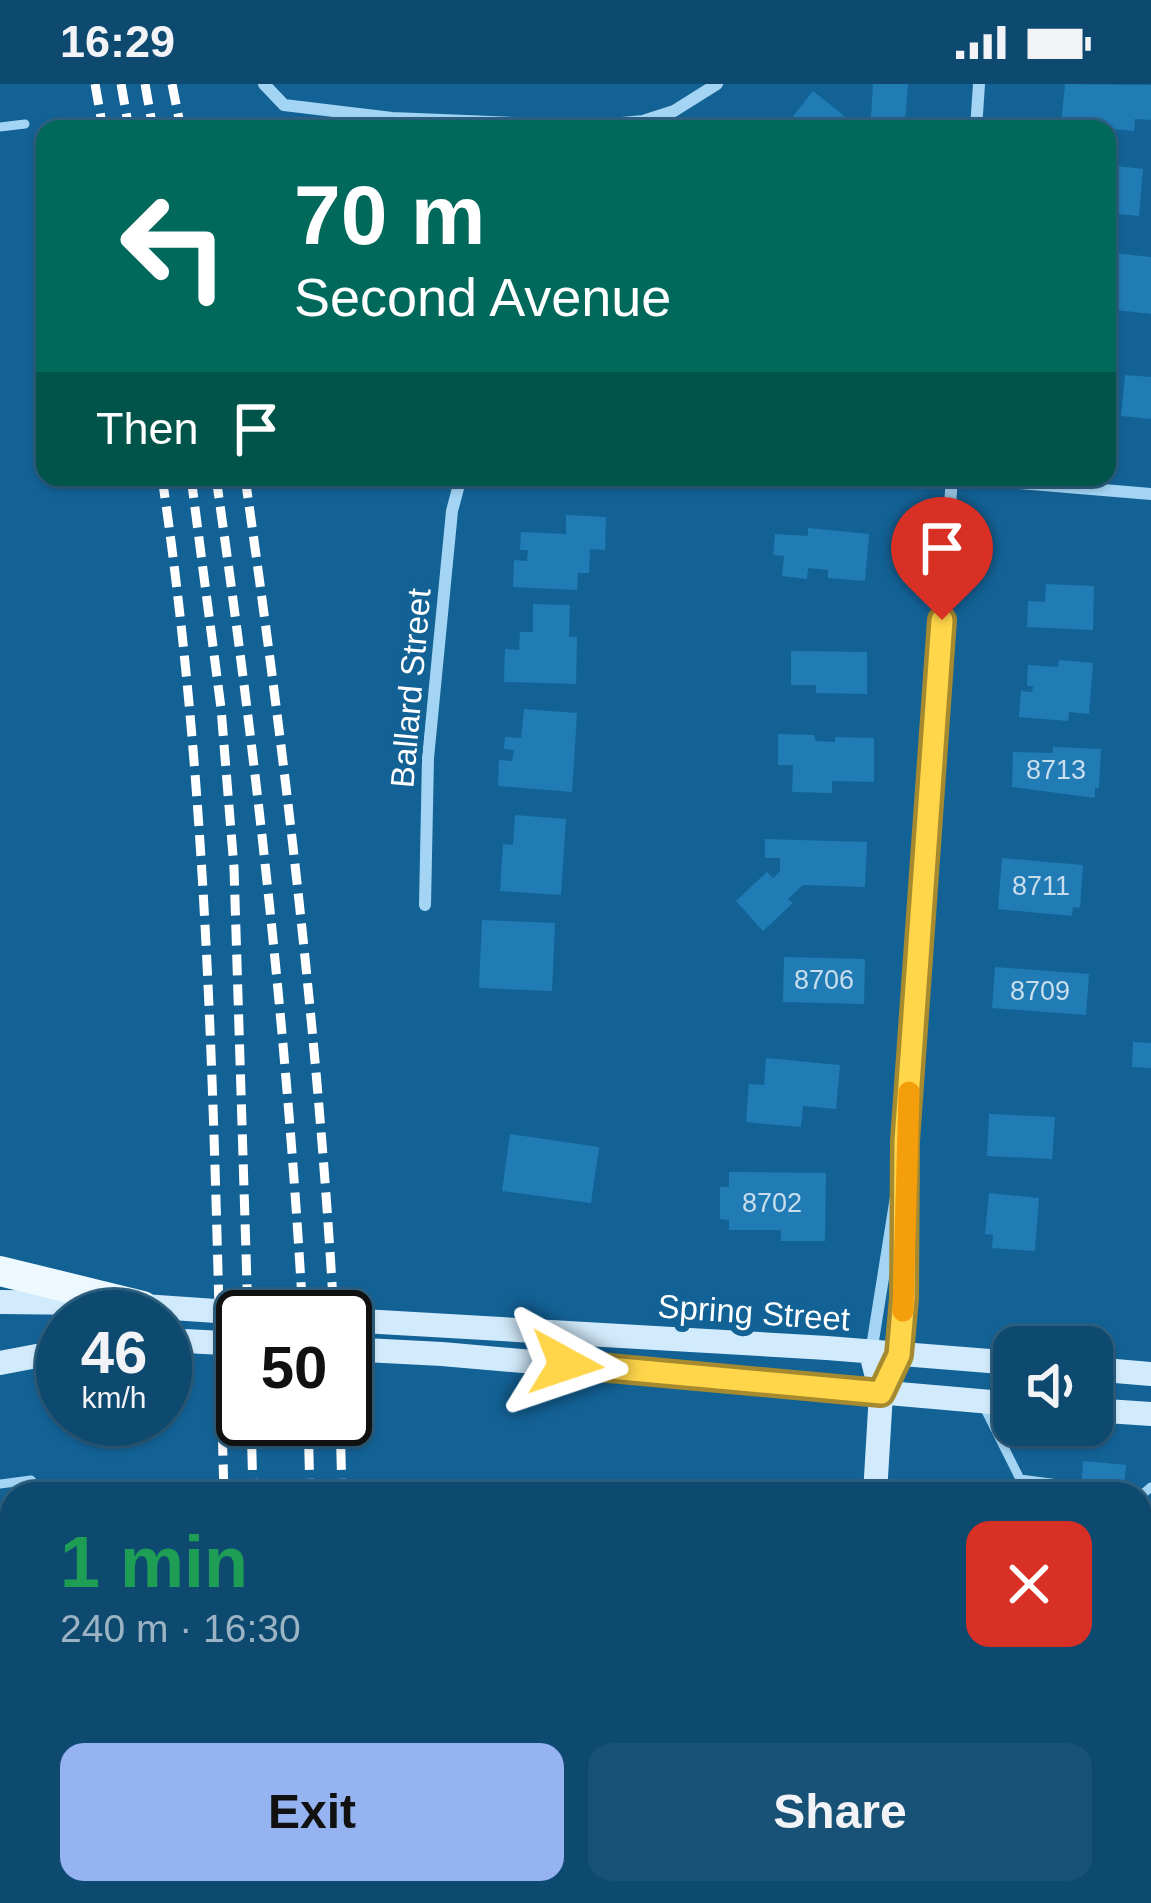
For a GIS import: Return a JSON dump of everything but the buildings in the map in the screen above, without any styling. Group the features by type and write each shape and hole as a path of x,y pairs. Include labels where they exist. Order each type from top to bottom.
{"main road":[{"path":"0,1271 78,1290"},
{"path":"0,1302 36,1303"},
{"name":"Spring Street","path":"372,1322 993,1362"},
{"name":"Spring Street","path":"372,1350 993,1403"},
{"path":"871,1352 881,1393 875,1482"},
{"path":"881,1393 899,1355"},
{"path":"0,1363 36,1356"},
{"path":"1113,1371 1151,1374"},
{"path":"1113,1411 1151,1414"}],"street":[{"path":"264,84 284,104 442,120"},
{"path":"646,120 674,111 717,84"},
{"path":"977,120 979,84"},
{"name":"Ballard Street","path":"425,905 428,758 452,511 459,486"},
{"path":"899,1355 905,1141 950,486"},
{"path":"1057,486 1151,494"},
{"path":"871,1352 905,1141"}],"lane":[{"path":"0,128 25,124"},
{"path":"981,1402 1020,1479 1043,1482"}],"railway":[{"path":"95,84 101,120"},
{"path":"121,84 127,120"},
{"path":"145,84 151,120"},
{"path":"172,84 179,120"},
{"path":"163,486 179,603 201,857 224,1482"},
{"path":"192,486 221,708 234,868 247,1290"},
{"path":"217,486 268,896 301,1290"},
{"path":"246,486 299,896 332,1290"},
{"path":"252,1446 253,1482"},
{"path":"309,1446 310,1482"},
{"path":"341,1446 342,1482"}],"slow traffic":[{"path":"903,1311 909,1092"}],"route":[{"path":"566,1364 881,1393 899,1355 904,1298 905,1141 942,620"}]}
